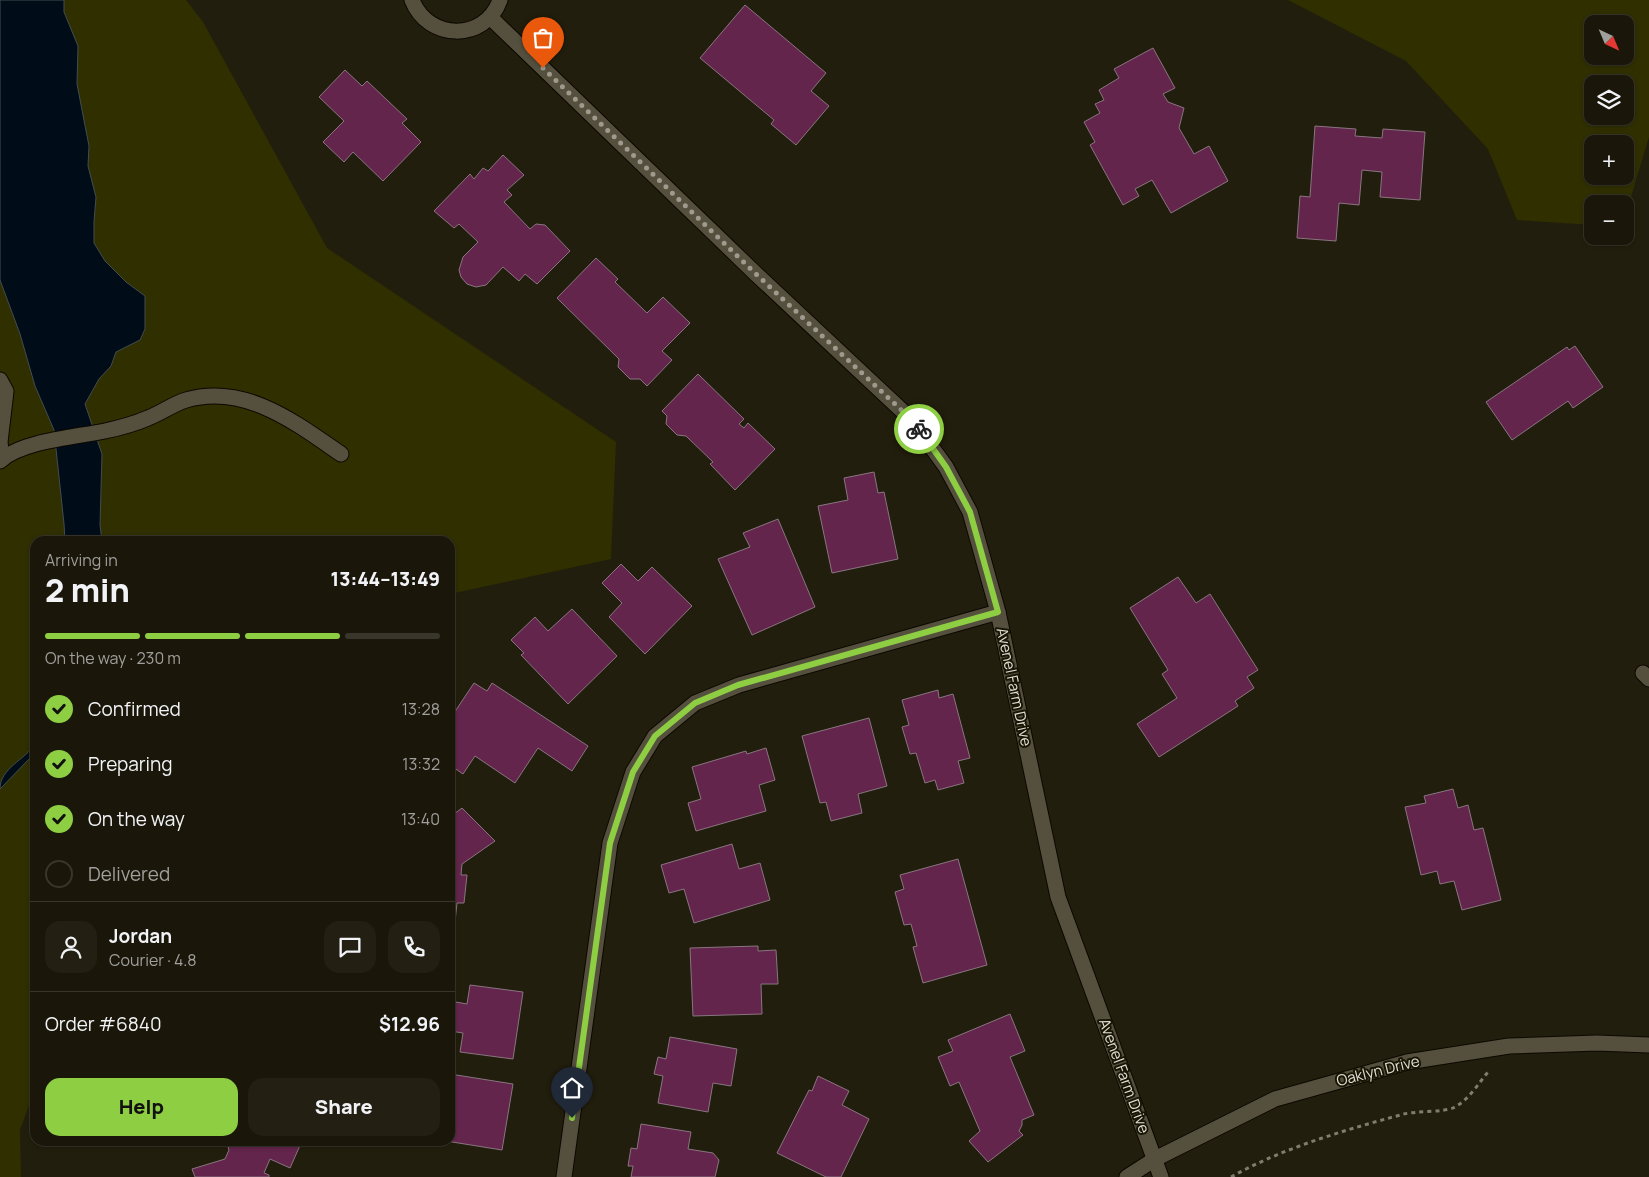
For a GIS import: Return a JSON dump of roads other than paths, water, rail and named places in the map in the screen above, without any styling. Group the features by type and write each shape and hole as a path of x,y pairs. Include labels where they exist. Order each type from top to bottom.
{"street":[{"path":"412,0 419,14 428,23 440,29 453,32 479,26 490,17 500,0"},
{"name":"Avenel Farm Drive","path":"490,17 755,273 912,420 946,467 970,512 998,612 1058,898 1161,1177"},
{"path":"2,387 1,460 22,448 105,431 147,419 185,400 215,396 240,400 269,408 290,419 341,454"},
{"path":"564,1177 610,843 633,772 655,736 695,703 738,685 998,612"},
{"name":"Oaklyn Drive","path":"1127,1177 1155,1159 1275,1099 1407,1062 1509,1046 1597,1043 1649,1045"}],"water":[{"path":"0,0 64,0 64,12 78,46 77,84 89,146 88,166 96,197 94,243 105,261 126,282 145,296 145,329 140,340 116,352 111,366 99,379 85,404 102,454 101,536 65,536 54,430 35,386 20,334 0,280"},
{"path":"30,751 30,758 0,789 1,782 8,770"}]}
